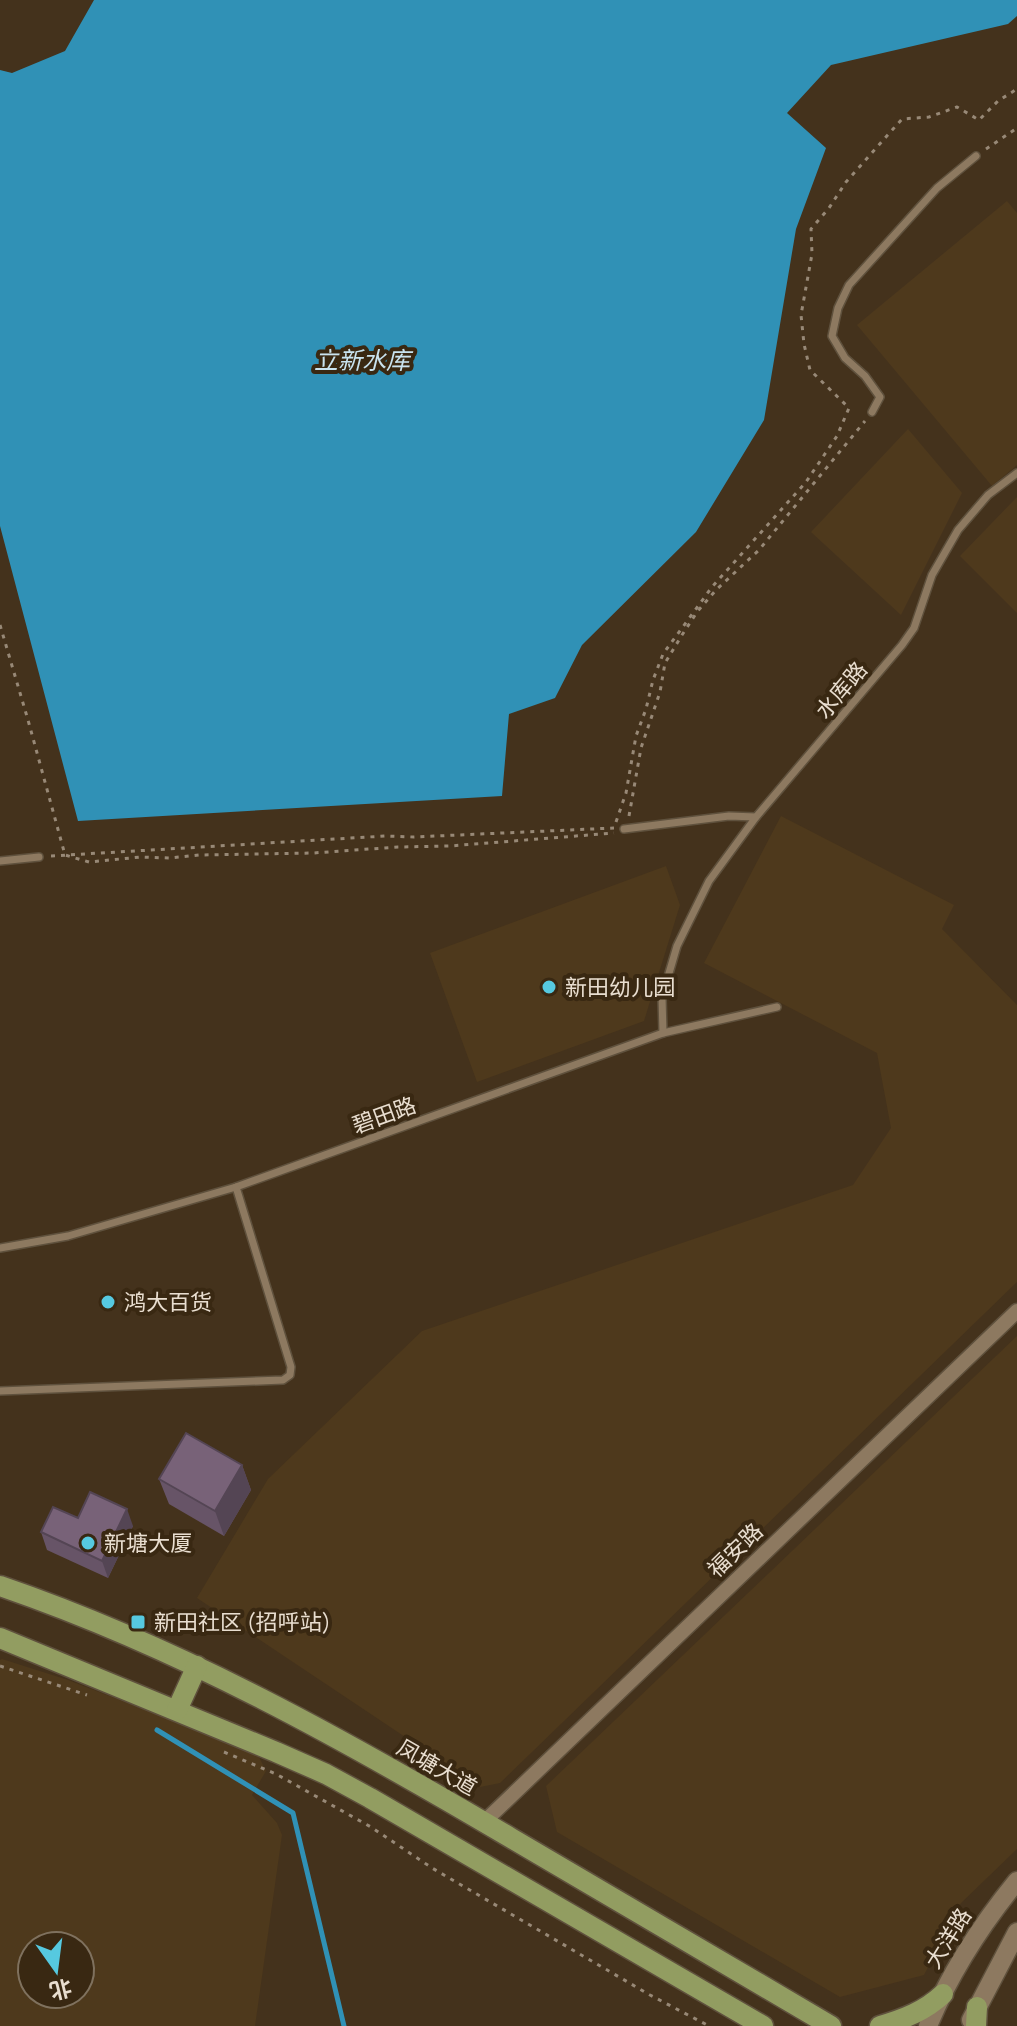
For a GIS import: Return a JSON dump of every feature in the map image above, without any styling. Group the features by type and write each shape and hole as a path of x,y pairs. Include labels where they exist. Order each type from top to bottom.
{"main road":[{"name":"凤塘大道","path":"0,1586 94,1620 264,1699 374,1758 831,2026"},
{"path":"0,1638 326,1774 763,2026"},
{"path":"177,1710 197,1666"},
{"path":"880,2026 917,2013 943,1994"}],"street":[{"name":"福安路","path":"484,1822 1017,1311"},
{"name":"大洋路","path":"928,2026 974,1938 1017,1881"},
{"path":"968,2026 976,2016 1017,1932"}],"lane":[{"path":"872,412 880,397 865,376 845,358 832,336 838,308 849,285 937,188 976,156"},
{"name":"水库路","path":"663,1033 662,997 677,946 709,881 756,817 902,645 914,628 932,575 958,530 988,495 1017,473"},
{"path":"624,829 729,816 756,817"},
{"path":"0,861 39,857"},
{"name":"碧田路","path":"0,1248 68,1236 236,1187 663,1033 777,1007"},
{"path":"0,1391 283,1380 290,1375 291,1367 236,1187"}],"path":[{"path":"65,855 89,862 141,857 450,846 613,834 626,793 636,736 663,654 712,587 806,482 837,436 849,408 810,370 804,344 801,315 812,254 811,229 846,182 902,119 929,117 957,107 979,120 998,101 1017,89"},
{"path":"976,156 1017,128"},
{"path":"39,857 385,836 624,829 631,810 641,748 660,692 665,663 697,612 759,550 872,412"},
{"path":"0,625 65,855"},
{"path":"0,1666 96,1698"},
{"path":"221,1751 276,1774 371,1827 432,1868 709,2026"}],"shaded area":[{"path":"1007,201 1017,213 1017,465 992,486 857,325"},
{"path":"908,429 962,493 901,615 811,532"},
{"path":"1017,497 1017,613 960,556"},
{"path":"781,816 954,905 942,929 1017,1005 1017,1282 500,1783 480,1787 197,1598 268,1479 422,1331 853,1185 891,1128 877,1053 704,963"},
{"name":"新田幼儿园","path":"666,866 680,905 644,1021 477,1082 430,953"},
{"path":"1017,1336 1017,1849 961,1903 924,1975 840,1997 557,1832 546,1786"},
{"path":"0,1660 68,1680 257,1753 266,1771 252,1795 277,1823 282,1835 255,2026 0,2026"}],"water":[{"name":"立新水库","path":"94,0 1017,0 1017,16 1008,24 831,65 787,113 826,148 796,229 764,420 696,532 582,645 555,698 509,714 502,796 78,821 0,526 0,70 12,73 65,51"}],"building":[{"path":"186,1433 242,1465 215,1511 159,1479"},
{"path":"90,1492 127,1509 102,1561 41,1532 53,1507 78,1518"}],"waterway":[{"path":"157,1730 293,1813 344,2026"}],"place":[{"name":"新田幼儿园","path":"549,987"},
{"name":"鸿大百货","path":"108,1302"},
{"name":"新塘大厦","path":"88,1543"},
{"name":"新田社区 (招呼站)","path":"138,1622"}]}
